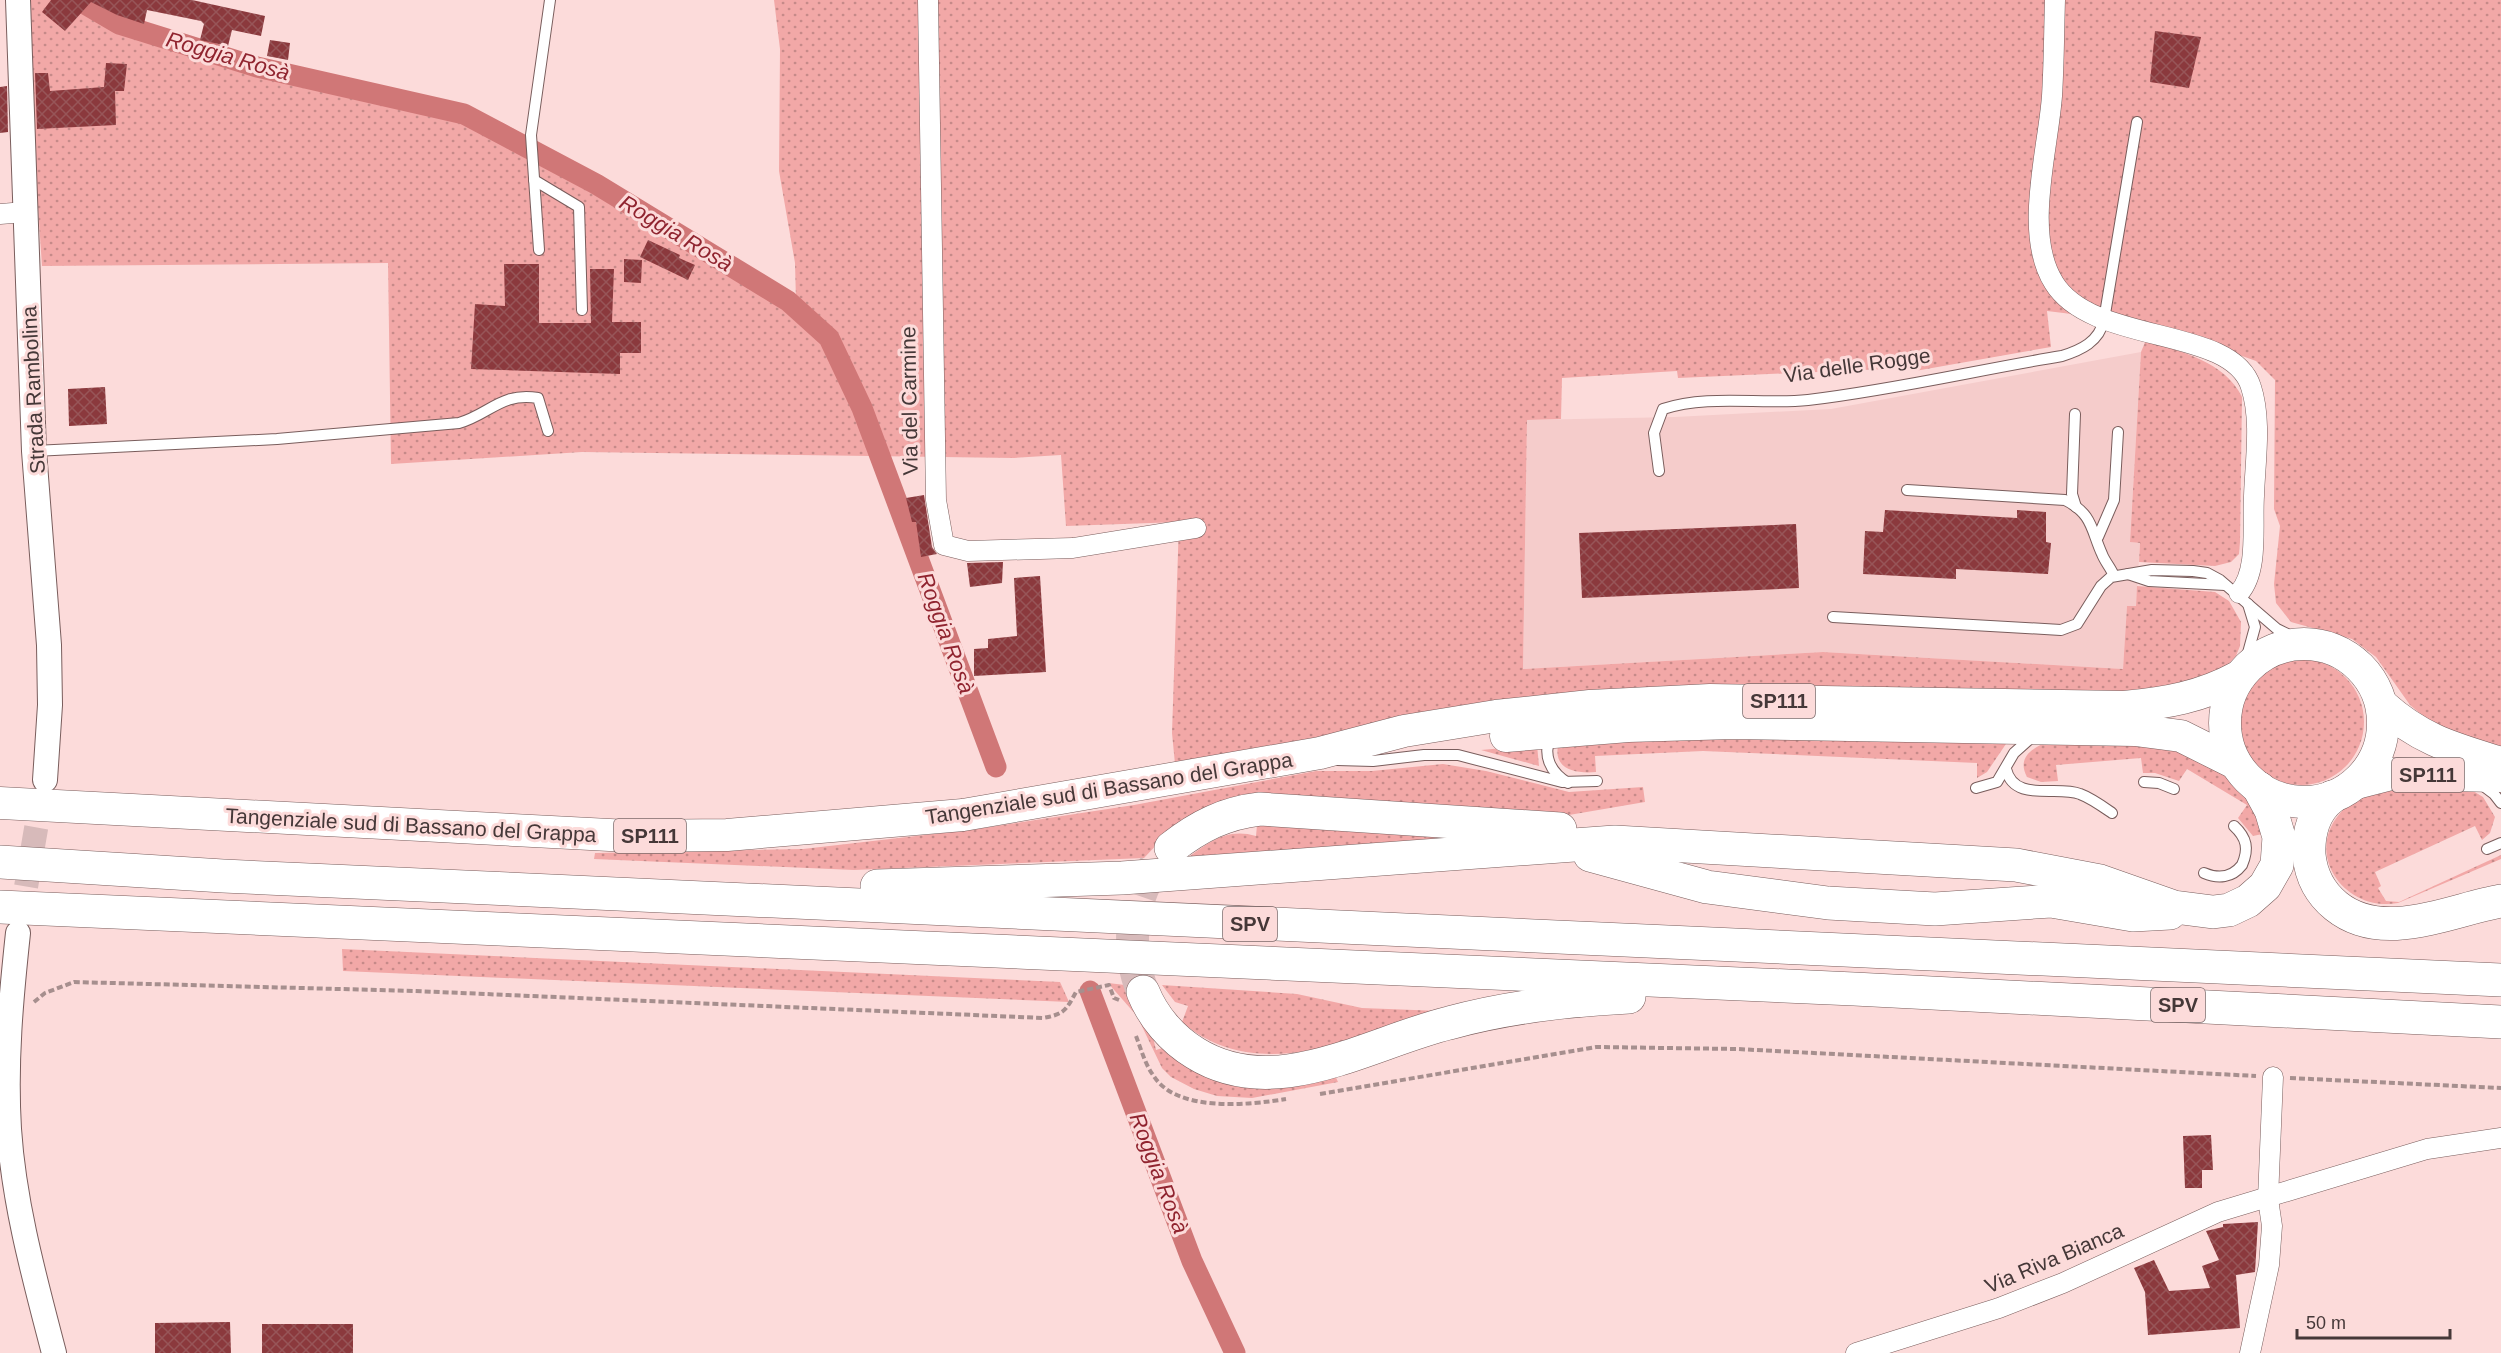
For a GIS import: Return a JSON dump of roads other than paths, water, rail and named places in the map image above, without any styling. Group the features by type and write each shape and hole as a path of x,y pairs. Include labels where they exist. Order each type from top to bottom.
{"highway":[{"path":"1560,846 1707,887 1828,903 1935,909 2051,901 2133,915 2229,910 2242,905 2259,892 2272,875 2280,856 2279,837 2271,810 2259,788"},
{"path":"2344,790 2318,812 2312,828 2309,851 2319,887 2342,911 2368,921 2399,922 2438,918 2498,901"},
{"path":"1171,848 1200,827 1225,816 1271,808 1560,829 1615,842"},
{"path":"0,849 719,882 881,886 1122,878 1615,842 2016,865 2082,876 2118,886 2163,904 2196,911"},
{"name":"SPV","path":"0,862 234,877 2501,980"},
{"name":"SPV","path":"9,920 1854,989 2501,1022"},
{"path":"1132,997 1158,1018 1185,1047 1220,1065 1260,1073 1289,1072 1318,1065 1425,1029 1523,1007 1639,997 1803,1004 1854,989"}],"main road":[{"name":"Tangenziale sud di Bassano del Grappa","path":"0,803 629,836 728,835 963,815 1064,800 1308,755 1431,727 1527,712 1632,703 1763,700 2104,707 2155,704 2203,694 2241,674 2266,653 2285,645 2306,643 2326,646 2346,655 2362,668 2374,685 2382,705 2384,726 2380,747 2370,767 2344,790"},
{"name":"Tangenziale sud di Bassano del Grappa","path":"2235,763 2228,747 2225,720 2230,693 2241,674"},
{"name":"Tangenziale sud di Bassano del Grappa","path":"2382,705 2405,725 2439,744 2501,763"},
{"name":"Tangenziale sud di Bassano del Grappa","path":"1308,755 1628,726 1733,723 2135,730 2181,736 2235,763 2259,788 2287,801 2317,801 2391,774 2501,776"}],"street":[{"name":"Strada Rambolina","path":"18,0 34,451 49,645 50,705 45,780"},
{"name":"Via del Carmine","path":"928,0 936,500 944,545 968,551 1073,548 1196,528"},
{"path":"2055,0 2052,95 2040,199 2039,247 2054,284 2081,311 2216,354 2239,365 2248,380 2254,402 2255,433 2252,543 2247,579 2238,593"},
{"path":"0,214 25,212"},
{"path":"9,920 9,1120 13,1159 22,1226 54,1353"},
{"path":"2250,1353 2269,1265 2272,1226 2268,1199 2273,1077"},
{"name":"Via Riva Bianca","path":"1856,1353 1999,1308 2063,1283 2218,1212 2268,1199 2293,1188 2427,1149 2501,1138"}],"lane":[{"path":"539,250 531,135 550,0"},
{"path":"2104,320 2137,122"},
{"path":"534,180 579,207 582,310"},
{"name":"Via delle Rogge","path":"1659,471 1654,433 1663,409 1686,402 1816,399 2062,356 2091,343 2099,335 2104,320"},
{"path":"34,451 277,439 459,423 471,419 499,401 525,396 537,398 548,431"},
{"path":"2076,414 2072,494 2076,507"},
{"path":"2098,538 2114,500 2118,432"},
{"path":"1907,490 2061,499 2076,507 2090,522 2098,538 2102,555 2114,576"},
{"path":"1833,617 2061,630 2077,624 2101,586 2114,576 2152,570 2201,572 2211,574 2238,593 2277,629 2306,643"},
{"path":"2238,593 2255,627 2241,674"},
{"path":"1568,783 1556,773 1548,760 1547,749 1558,724 1566,720 1636,714 1764,712 1945,716 1975,714 2000,705"},
{"path":"1976,788 1997,782 2018,748 2047,729"},
{"path":"1308,755 1365,762 1424,755 1458,755 1568,783 1597,781"},
{"path":"2006,769 2012,782 2034,792 2078,793 2112,813"},
{"path":"2457,775 2490,790 2501,803"},
{"path":"2144,782 2159,783 2174,789"},
{"path":"2204,873 2221,877 2240,868 2245,857 2246,844 2242,834 2234,826"},
{"path":"2494,847 2501,835"}],"waterway":[{"name":"Roggia Rosà","path":"78,0 119,24 257,67 464,114 596,184 788,301 829,338 862,408 996,767"},
{"name":"Roggia Rosà","path":"1090,991 1192,1261 1235,1353"}],"tunnel":[{"path":"20,922 43,788"},
{"path":"1143,992 1134,957 1134,921 1144,886 1152,870 1163,856"}]}
